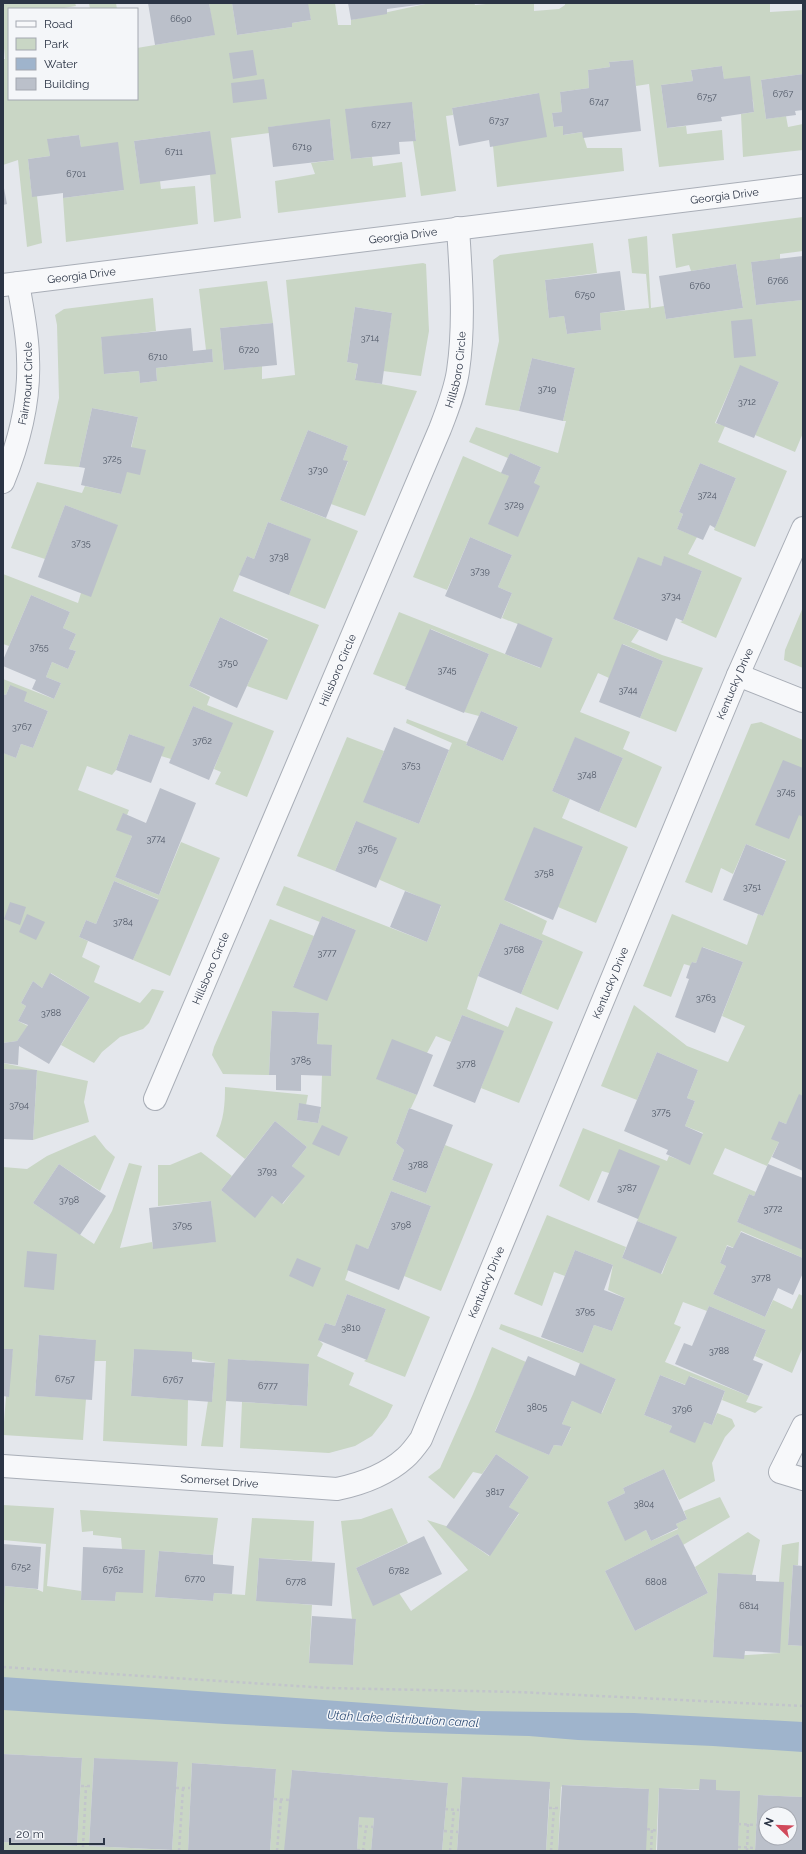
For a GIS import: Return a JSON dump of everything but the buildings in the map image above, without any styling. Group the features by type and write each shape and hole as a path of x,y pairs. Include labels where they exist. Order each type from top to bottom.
{"street":[{"name":"Georgia Drive","path":"10,284 803,186"},
{"name":"Hillsboro Circle","path":"154,1099 421,474 450,402 458,372 463,320 458,228"},
{"name":"Fairmount Circle","path":"3,482 13,458 25,412 28,359 10,284"},
{"name":"Kentucky Drive","path":"421,1440 738,675 803,528"},
{"path":"738,675 803,702"},
{"path":"803,1426 780,1472 803,1479"},
{"name":"Somerset Drive","path":"3,1466 337,1489 357,1484 384,1473 405,1458 421,1440"}],"path":[{"path":"3,1667 328,1688 518,1692 803,1706"},
{"path":"81,1786 92,1786"},
{"path":"84,1847 86,1786"},
{"path":"176,1788 190,1788"},
{"path":"179,1851 183,1788"},
{"path":"274,1798 289,1800"},
{"path":"277,1851 281,1799"},
{"path":"549,1808 560,1808"},
{"path":"551,1851 554,1808"},
{"path":"446,1809 459,1810"},
{"path":"450,1851 454,1810"},
{"path":"738,1824 757,1825"},
{"path":"747,1849 748,1824"},
{"path":"359,1826 373,1827"},
{"path":"363,1851 366,1827"},
{"path":"647,1829 658,1830"},
{"path":"651,1851 652,1830"},
{"path":"444,1831 458,1832"},
{"path":"738,1847 747,1849 755,1848"},
{"path":"357,1850 371,1851"}],"green space":[{"path":"3,3 75,3 76,6 64,8 8,8 8,100 138,100 138,48 214,35 209,3 232,3 237,35 292,27 292,23 311,20 307,3 335,3 338,25 351,25 351,20 430,3 474,3 475,5 497,3 534,3 534,11 559,9 565,5 565,3 770,3 770,12 803,10 803,74 761,80 766,119 786,116 788,127 803,124 803,150 743,157 741,114 754,112 753,100 724,79 722,66 691,70 693,81 661,85 667,128 686,126 687,134 722,130 724,160 659,167 649,84 636,86 632,60 609,62 610,67 588,70 589,88 560,92 562,112 552,113 554,127 563,126 564,135 582,132 587,148 622,148 624,171 497,187 493,146 539,93 452,108 453,115 446,116 456,191 421,196 413,141 416,140 412,103 346,109 351,159 372,157 373,166 402,162 406,197 278,213 275,181 315,174 311,163 334,160 330,120 269,127 269,133 231,138 241,218 214,222 210,174 210,131 134,141 140,183 160,181 161,189 195,186 198,224 66,242 63,198 124,190 81,147 79,135 48,139 50,156 28,159 32,196 37,196 42,243 27,247 18,160 3,165 3,59 5,59 3,37"},
{"path":"89,3 116,3 117,8 90,8"},
{"path":"803,217 803,251 780,254 780,259 751,262 756,305 802,300 803,433 795,452 755,435 779,382 740,366 715,423 725,426 718,442 787,471 755,547 714,530 736,478 700,463 679,512 683,514 677,529 697,537 688,554 742,578 716,638 680,622 683,621 702,571 664,557 661,566 613,619 639,630 631,642 662,655 703,668 676,732 640,718 663,661 623,644 609,678 598,673 580,712 630,732 623,749 662,767 636,828 599,812 623,758 575,738 552,791 570,799 562,818 628,847 596,923 558,907 583,847 504,900 547,921 542,934 583,952 558,1010 521,994 543,941 500,923 478,976 467,1009 508,1027 516,1007 553,1022 519,1103 481,1088 503,1031 462,1015 451,1042 436,1036 427,1053 377,1079 417,1095 411,1108 409,1108 396,1143 404,1150 392,1180 426,1193 445,1145 493,1164 441,1291 404,1276 431,1206 391,1191 368,1249 357,1245 345,1280 430,1317 405,1377 364,1361 367,1359 386,1309 347,1294 335,1326 325,1323 319,1340 323,1344 317,1356 354,1373 349,1385 393,1405 387,1417 372,1436 355,1446 329,1453 240,1448 242,1402 307,1406 309,1365 229,1359 223,1447 201,1446 208,1401 212,1401 215,1363 134,1349 131,1396 188,1400 187,1446 103,1441 106,1361 94,1361 95,1340 39,1335 35,1396 86,1399 83,1440 3,1435 6,1396 13,1349 3,1349 3,1167 27,1169 47,1156 95,1135 106,1149 115,1157 100,1191 59,1164 33,1203 94,1244 112,1211 129,1163 142,1166 120,1248 152,1242 153,1248 215,1242 211,1201 158,1206 158,1165 170,1165 201,1152 232,1176 221,1190 255,1217 272,1196 283,1204 304,1176 292,1166 307,1147 275,1121 245,1159 216,1136 224,1112 225,1087 308,1095 306,1105 299,1104 297,1120 318,1123 321,1107 322,1075 331,1076 332,1046 317,1044 319,1013 272,1011 269,1075 223,1074 212,1055 214,1047 270,919 314,936 293,987 356,930 322,916 320,922 276,905 284,886 427,942 441,906 380,880 356,821 335,871 297,856 347,737 384,751 364,802 419,824 452,743 406,723 407,719 467,742 466,745 503,761 518,727 481,711 479,716 464,712 489,654 431,629 406,687 373,674 399,612 540,668 553,638 502,618 512,593 498,587 512,555 470,537 447,590 413,577 463,456 509,476 534,483 541,467 510,453 508,458 469,442 476,427 558,453 566,421 563,421 575,368 532,358 519,411 485,405 499,341 493,260 500,255 593,243 597,273 545,280 549,318 564,316 567,334 601,330 600,313 649,308 646,274 632,273 628,239 647,236 651,308 664,306 666,319 743,308 736,264 691,271 689,265 676,268 672,234"},
{"path":"423,263 426,264 429,331 421,376 383,371 392,313 355,307 347,362 358,364 355,379 417,391 365,516 331,504 348,462 343,460 348,446 308,430 280,500 358,531 325,609 289,595 310,539 268,522 254,559 247,556 233,591 319,625 287,700 247,686 268,639 220,617 189,686 210,697 207,705 274,731 247,797 215,784 221,772 214,769 232,723 193,706 171,759 161,756 164,747 129,734 116,770 112,775 87,766 78,790 129,810 127,815 123,814 117,829 132,836 115,877 159,895 181,842 220,858 170,976 133,960 158,899 114,881 96,924 86,920 79,937 88,941 82,957 100,966 94,982 140,1003 152,989 164,991 149,1023 143,1029 120,1037 102,1052 94,1063 61,1045 90,997 51,973 42,988 33,981 21,1003 26,1006 18,1021 28,1026 17,1041 3,1043 3,756 4,753 16,758 21,744 33,748 48,711 24,701 10,685 6,695 3,694 3,679 54,699 61,683 46,677 52,662 68,669 76,651 69,649 76,634 63,628 70,612 31,595 9,646 3,644 3,574 78,603 81,593 117,525 65,505 45,559 11,548 37,482 82,493 85,486 121,494 138,417 92,408 79,467 44,464 59,398 57,325 55,315 64,309 153,298 156,331 101,338 105,374 139,371 140,383 157,381 156,368 213,362 212,350 206,350 199,289 267,281 273,323 220,328 224,370 262,366 262,379 295,375 286,280"},
{"path":"803,607 803,668 784,660 785,650"},
{"path":"761,722 803,740 803,1096 786,1124 779,1121 779,1142 767,1166 725,1148 713,1174 756,1192 754,1196 749,1194 737,1222 803,1249 803,1258 741,1231 734,1248 727,1245 720,1263 726,1266 713,1294 765,1317 773,1300 792,1309 799,1294 803,1296 803,1347 792,1373 755,1356 766,1330 709,1306 707,1311 683,1302 674,1324 681,1327 665,1362 749,1396 746,1402 763,1407 755,1413 722,1400 725,1391 690,1376 686,1385 660,1375 644,1415 672,1426 669,1432 704,1422 712,1425 717,1413 732,1419 735,1426 725,1437 712,1463 715,1481 679,1500 664,1469 623,1488 625,1493 607,1502 625,1540 646,1530 651,1541 678,1529 676,1524 687,1519 684,1511 720,1497 730,1517 683,1545 678,1534 605,1571 635,1631 708,1593 695,1567 748,1532 760,1540 752,1575 718,1573 713,1657 780,1653 779,1582 782,1545 799,1542 798,1565 793,1565 788,1645 803,1646 803,1797 758,1795 755,1851 738,1851 739,1791 659,1788 656,1851 645,1851 649,1789 564,1785 561,1787 558,1851 546,1851 550,1789 503,1780 462,1777 457,1851 442,1851 448,1783 292,1770 285,1851 270,1851 276,1769 192,1763 188,1851 3,1851 3,1842 77,1846 82,1758 3,1754 3,1601 5,1586 36,1589 43,1592 46,1544 3,1540 3,1505 54,1508 47,1586 81,1591 81,1600 115,1601 116,1592 145,1550 122,1549 121,1538 93,1535 93,1531 82,1532 80,1510 218,1518 213,1555 159,1551 155,1597 213,1601 214,1593 245,1595 252,1518 314,1521 312,1561 259,1558 256,1600 312,1605 309,1662 353,1665 356,1619 352,1619 341,1521 361,1519 392,1508 408,1543 356,1568 373,1605 399,1593 411,1611 468,1570 427,1520 446,1526 489,1556 519,1514 509,1507 529,1477 496,1454 482,1474 473,1472 454,1499 428,1477 440,1468 492,1347 526,1362 495,1431 549,1455 554,1445 562,1446 571,1428 562,1424 572,1401 602,1413 616,1379 499,1329 501,1324 583,1353 594,1325 612,1331 625,1298 608,1290 613,1265 575,1250 565,1276 554,1272 542,1306 514,1294 547,1215 626,1247 622,1258 662,1274 676,1237 637,1221 638,1219 609,1173 602,1171 589,1201 559,1186 583,1128 667,1161 669,1156 690,1164 703,1133 685,1126 695,1101 687,1098 698,1070 657,1052 637,1100 601,1086 634,1005 687,1046 728,1062 745,1026 722,1016 743,962 703,947 696,963 692,962 691,966 684,964 671,997 643,986 672,914 747,945 758,914 763,916 786,860 746,844 733,874 721,868 712,893 685,882 751,724","holes":["94,1758 178,1763 172,1850 89,1846"]},
{"path":"3,1063 88,1081 84,1102 89,1122 33,1140 37,1071 3,1069"},
{"path":"359,1816 374,1818 371,1851 357,1851"}],"water":[{"name":"Utah Lake distribution canal","path":"3,1677 477,1711 634,1713 803,1722 803,1752 529,1736 391,1732 225,1724 3,1710"}]}
